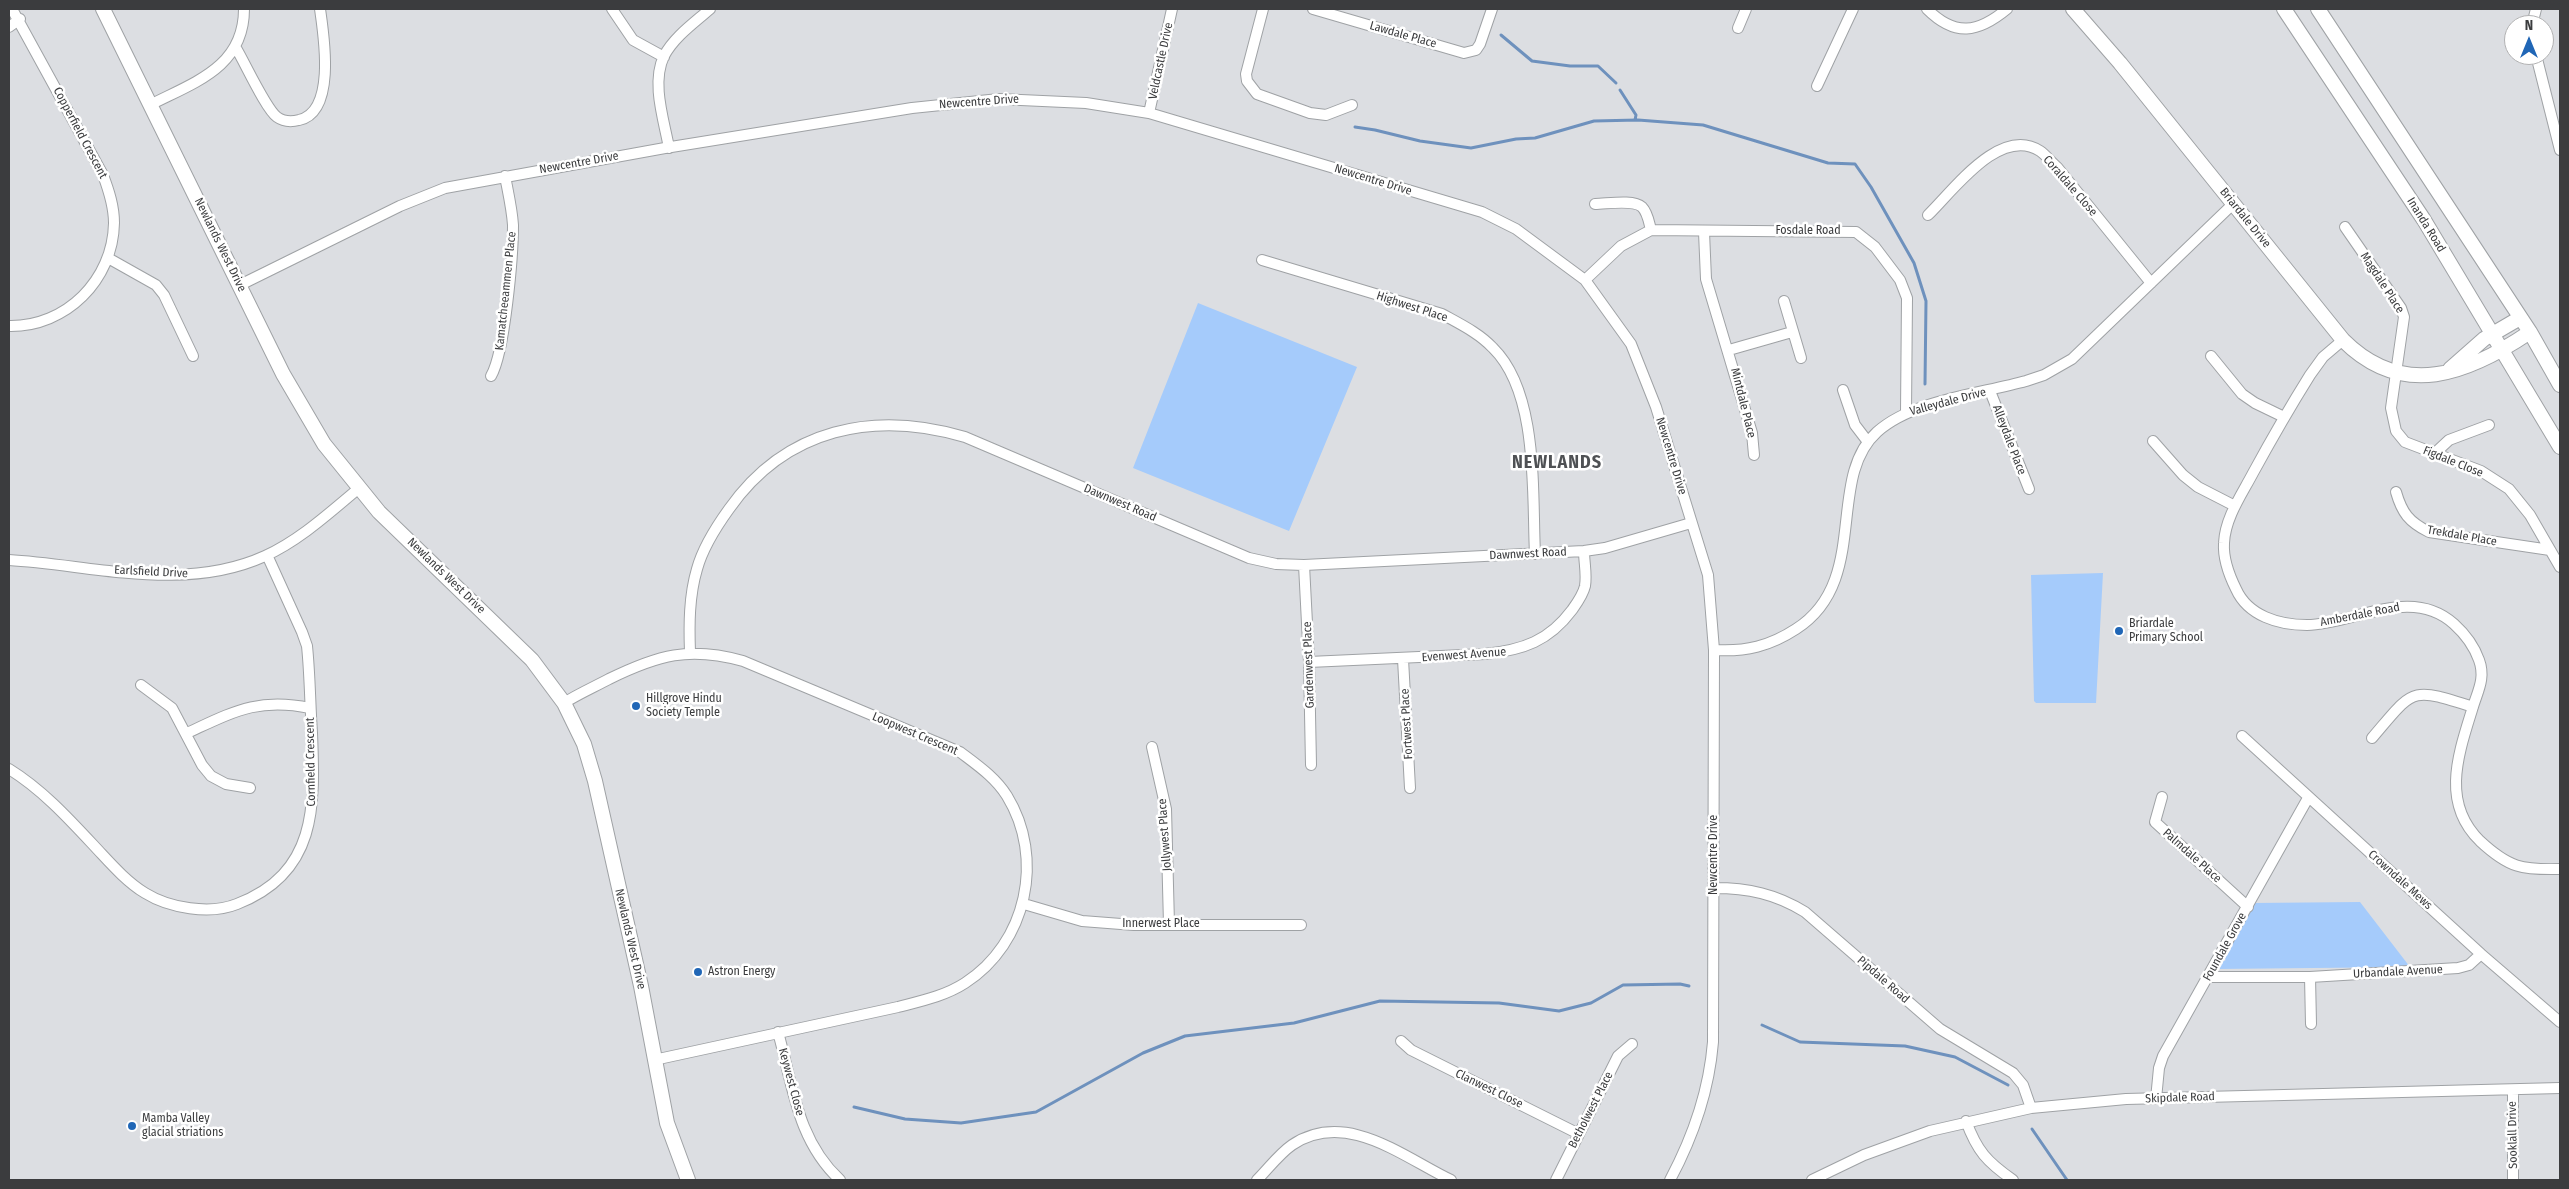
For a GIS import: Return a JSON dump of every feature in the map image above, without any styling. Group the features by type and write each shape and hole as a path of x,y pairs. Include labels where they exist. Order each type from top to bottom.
{"street":[{"name":"Copperfield Crescent","path":"9,326 41,322 63,313 86,294 108,258 114,222 112,199 103,175 20,19 12,9"},
{"name":"Newlands West Drive","path":"103,9 240,285 308,418 324,444 378,512 532,660 564,703 584,744 595,780 641,986 667,1123 688,1180"},
{"path":"150,105 220,66 236,48 244,27 244,9"},
{"path":"236,48 271,112 285,121 302,120 316,109 323,93 324,57 320,9"},
{"path":"612,9 633,40 664,57"},
{"path":"669,148 660,95 660,75 664,57 680,36 710,9"},
{"name":"Veldcastle Drive","path":"1150,113 1172,9"},
{"path":"1263,9 1246,68 1246,74 1251,87 1257,94 1310,113 1326,115 1352,105"},
{"name":"Lawdale Place","path":"1313,9 1464,53 1476,50 1480,44 1492,9"},
{"path":"1738,28 1746,9"},
{"path":"1817,86 1853,9"},
{"path":"1926,9 1949,26 1961,29 1984,25 2007,9"},
{"name":"Briardale Drive","path":"2074,9 2343,340 2367,362 2397,372 2418,376 2446,372 2474,364 2503,350 2530,332"},
{"name":"Inanda Road","path":"2284,9 2424,220 2560,447"},
{"path":"2318,9 2530,332 2560,385"},
{"path":"9,27 20,19"},
{"path":"2539,65 2560,150"},
{"name":"Newcentre Drive","path":"240,285 409,203 445,188 669,148 963,101 1039,99 1086,103 1150,113 1482,212 1522,234 1585,280 1631,344 1656,407 1708,575 1714,650 1712,1059 1698,1117 1670,1180"},
{"name":"Coraldale Close","path":"1928,215 1970,172 1992,153 2012,145 2027,146 2040,151 2056,167 2151,283"},
{"name":"Kamatcheeammen Place","path":"491,376 500,354 511,256 513,224 505,176"},
{"path":"1585,280 1621,246 1651,230 1646,212 1641,206 1634,204 1595,204"},
{"name":"Valleydale Drive","path":"1714,650 1757,648 1778,641 1804,624 1825,601 1836,578 1841,558 1855,469 1868,442 1889,422 1906,412 2044,375 2072,360 2234,204"},
{"name":"Magdale Place","path":"2345,227 2404,314 2405,321 2397,372"},
{"name":"Fosdale Road","path":"1651,230 1856,232 1875,247 1900,280 1907,298 1906,412"},
{"name":"Mintdale Place","path":"1704,232 1706,279 1729,350 1752,433 1754,455"},
{"path":"108,258 156,285 164,295 193,356"},
{"name":"Highwest Place","path":"1262,260 1442,314 1469,329 1494,348 1510,371 1521,393 1528,426 1535,554"},
{"path":"1784,301 1801,358"},
{"path":"2446,372 2493,334 2520,318"},
{"name":"Mintdale Place","path":"1729,350 1792,332"},
{"name":"Amberdale Road","path":"2343,340 2323,357 2284,418 2235,506 2224,541 2224,553 2229,575 2239,598 2249,608 2261,616 2298,624 2314,624 2402,606 2422,608 2446,617 2465,634 2480,660 2482,686 2472,707 2454,784 2459,812 2474,834 2497,856 2527,869 2560,869"},
{"path":"2211,356 2242,394 2284,418"},
{"name":"Figdale Close","path":"2397,372 2391,408 2396,431 2405,442 2481,471 2509,489 2527,511 2560,567"},
{"path":"1844,390 1855,425 1868,442"},
{"name":"Alleydale Place","path":"1990,390 2029,489"},
{"path":"2434,454 2449,440 2489,425"},
{"name":"Dawnwest Road","path":"690,652 690,610 697,569 714,530 739,494 767,466 793,449 831,433 863,426 933,427 965,437 1249,558 1276,564 1304,565 1584,551 1604,548 1691,523"},
{"path":"2153,440 2183,475 2198,487 2235,506"},
{"name":"Earlsfield Drive","path":"9,560 183,576 211,573 244,565 266,556 304,532 358,489"},
{"name":"Trekdale Place","path":"2396,492 2401,510 2412,523 2429,532 2550,550"},
{"name":"Evenwest Avenue","path":"1309,662 1403,659 1511,652 1533,645 1557,628 1580,598 1585,586 1584,551"},
{"name":"Cornfield Crescent","path":"9,768 47,796 122,875 145,893 162,901 197,909 233,906 248,900 281,876 298,856 305,841 313,808 314,780 306,646 302,632 266,556"},
{"name":"Gardenwest Place","path":"1304,565 1309,662 1311,765"},
{"name":"Loopwest Crescent","path":"564,703 647,661 667,655 690,652 724,656 760,668 960,752 989,773 1007,795 1024,841 1027,870 1024,904 1015,927 1000,951 978,974 964,984 931,998 654,1060"},
{"name":"Fortwest Place","path":"1403,659 1410,788"},
{"path":"141,684 172,708 187,733 202,765 211,776 226,784 250,788"},
{"path":"2372,738 2406,699 2422,693 2435,695 2472,707"},
{"path":"187,733 237,710 260,704 288,703 310,708"},
{"name":"Crowndale Mews","path":"2242,736 2481,954 2560,1022"},
{"name":"Jollywest Place","path":"1152,747 1166,809 1169,924"},
{"name":"Palmdale Place","path":"2162,797 2154,822 2248,907"},
{"name":"Foundale Grove","path":"2156,1099 2159,1068 2163,1056 2308,798"},
{"name":"Pipdale Road","path":"1714,888 1756,891 1782,899 1806,912 1940,1029 2013,1073 2023,1085 2031,1108"},
{"name":"Innerwest Place","path":"1024,904 1082,921 1134,925 1301,925"},
{"name":"Urbandale Avenue","path":"2208,977 2310,977 2458,968 2469,964 2481,954"},
{"path":"2310,977 2311,1024"},
{"name":"Keywest Close","path":"778,1032 792,1097 805,1131 831,1172 840,1180"},
{"name":"Clanwest Close","path":"1401,1041 1411,1050 1579,1134"},
{"name":"Betholwest Place","path":"1556,1180 1618,1056 1632,1044"},
{"name":"Skipdale Road","path":"1812,1180 1895,1143 1966,1121 2031,1108 2085,1101 2560,1088"},
{"name":"Sooklall Drive","path":"2512,1090 2513,1180"},
{"path":"1966,1121 1977,1148 1983,1156 2013,1180"},
{"path":"1257,1180 1291,1146 1312,1135 1333,1132 1362,1135 1433,1176 1451,1180"}],"shaded area":[{"path":"1198,303 1357,367 1289,531 1133,468"},
{"path":"2103,573 2096,703 2036,703 2034,701 2031,575"},
{"path":"2360,902 2410,967 2217,969 2220,967 2219,963 2226,960 2221,955 2252,903"}],"waterway":[{"path":"1501,35 1532,61 1570,66 1598,66 1616,83"},
{"path":"1620,90 1636,115 1635,120"},
{"path":"1355,127 1420,141 1471,148 1516,139 1535,138 1594,121 1638,120 1703,125 1828,163 1855,164 1871,187 1914,263 1926,301 1925,384"},
{"path":"854,1107 905,1119 961,1123 1036,1112 1143,1053 1185,1036 1294,1023 1380,1001 1499,1003 1559,1011 1591,1003 1623,985 1680,984 1689,986"},
{"path":"1762,1025 1800,1042 1905,1046 1955,1057 2008,1085"},
{"path":"2032,1129 2067,1180"}],"place":[{"name":"Briardale Primary School","path":"2119,631"},
{"name":"Hillgrove Hindu Society Temple","path":"636,706"},
{"name":"Astron Energy","path":"698,972"},
{"name":"Mamba Valley glacial striations","path":"132,1126"}],"district":[{"name":"NEWLANDS","path":"1557,463"}]}
